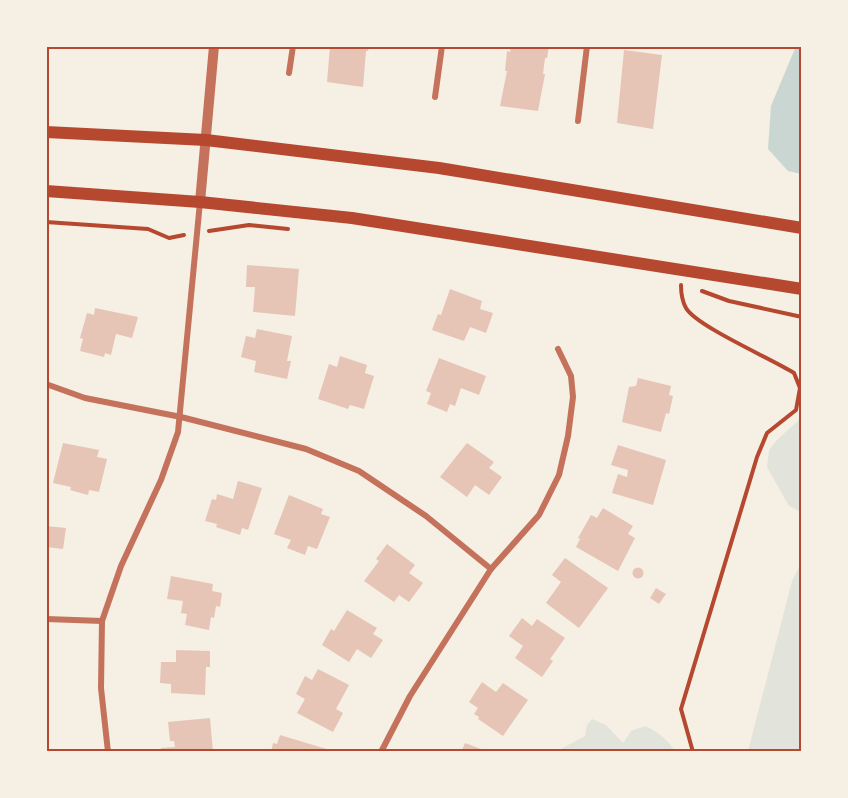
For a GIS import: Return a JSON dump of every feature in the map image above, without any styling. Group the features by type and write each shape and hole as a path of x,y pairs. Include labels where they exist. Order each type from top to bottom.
{"main road":[{"path":"46,132 206,140 439,168 801,228"},
{"path":"46,191 200,202 352,218 801,289"}],"street":[{"path":"108,752 101,688 102,621 121,566 161,480 181,417 214,46"},
{"path":"289,73 292,46"},
{"path":"435,97 442,46"},
{"path":"578,121 587,46"},
{"path":"381,752 410,696 466,611 490,569 539,515 559,475 568,436 573,397 571,376 558,349"},
{"path":"46,384 85,398 181,417 306,448 359,471 426,516 490,569"},
{"path":"46,619 102,621"}],"path":[{"path":"46,222 148,228 169,238"},
{"path":"232,227 249,225 297,230"},
{"path":"693,752 681,709 760,449 767,433 796,411 801,388 794,373 700,322 686,310 681,297 681,285 729,301 801,317"}],"shaded area":[{"path":"796,46 802,47 801,174 788,171 768,149 771,106"},
{"path":"801,418 801,512 789,506 767,467 769,450"},
{"path":"801,563 801,751 748,751 792,581"},
{"path":"592,719 606,725 623,743 631,731 645,726 662,736 675,751 557,751 585,736 587,725"}],"building":[{"path":"330,46 369,46 366,51 363,87 327,82"},
{"path":"511,46 549,46 547,58 545,58 543,74 545,74 538,111 500,106 507,71 505,71 507,51 510,52"},
{"path":"624,50 662,55 653,129 617,123"},
{"path":"247,265 299,269 295,316 253,312 255,287 246,287"},
{"path":"450,289 482,301 480,309 493,313 486,333 470,327 464,341 432,330 438,314 441,315"},
{"path":"95,308 138,317 132,338 116,334 111,355 105,353 104,357 80,351 83,339 80,338 87,313 94,315"},
{"path":"257,329 292,336 287,361 291,361 287,379 254,372 256,361 241,357 246,336 255,338"},
{"path":"340,356 367,365 365,373 374,376 364,409 350,405 348,409 318,399 329,364 337,367"},
{"path":"439,358 486,376 479,395 461,388 455,406 450,404 447,412 427,404 431,393 426,391"},
{"path":"638,378 671,386 669,395 673,396 669,414 666,413 661,432 622,422 629,387 636,386"},
{"path":"63,443 99,450 97,457 107,459 99,492 89,490 88,495 70,490 71,487 53,483"},
{"path":"467,443 494,462 489,468 502,477 489,495 475,485 467,497 440,477"},
{"path":"618,445 666,460 653,505 612,493 618,474 627,477 628,470 611,465"},
{"path":"238,481 262,488 248,530 242,528 240,535 205,521 212,499 216,500 217,494 233,499"},
{"path":"289,495 323,509 321,514 330,517 317,549 308,546 305,555 287,548 291,540 274,534"},
{"path":"603,508 633,526 628,534 635,538 618,571 576,547 580,539 578,538 591,515 597,518"},
{"path":"46,526 66,528 63,549 46,547"},
{"path":"387,544 415,565 409,573 423,583 409,602 399,595 394,602 364,581 379,561 376,559"},
{"path":"565,558 608,588 579,628 546,603 561,582 552,575"},
{"path":"638,567 644,573 638,579 632,573"},
{"path":"171,576 213,584 212,591 222,593 220,607 216,606 209,630 185,625 187,614 181,613 183,601 167,599"},
{"path":"656,588 666,594 659,604 650,598"},
{"path":"347,610 377,628 373,634 383,640 371,658 357,649 349,662 322,645 331,629 334,631"},
{"path":"522,618 532,626 537,619 565,638 550,659 553,661 542,677 515,658 523,646 509,636"},
{"path":"176,650 210,651 210,667 206,667 205,695 171,693 171,684 160,683 161,662 176,662"},
{"path":"318,669 349,685 336,709 343,713 333,732 297,713 305,699 296,694 305,676 312,680"},
{"path":"482,682 496,692 503,683 528,700 503,736 478,719 479,717 474,714 478,708 469,702"},
{"path":"210,718 213,752 161,752 161,748 175,747 174,741 170,741 168,722"},
{"path":"280,735 333,752 271,752 273,743 277,744"},
{"path":"465,743 486,751 486,752 461,752"}]}
